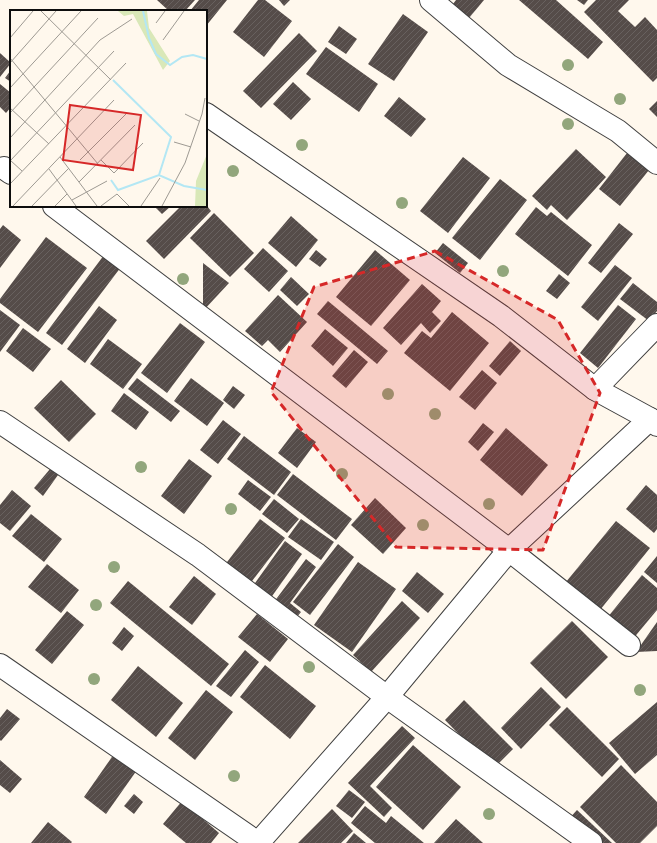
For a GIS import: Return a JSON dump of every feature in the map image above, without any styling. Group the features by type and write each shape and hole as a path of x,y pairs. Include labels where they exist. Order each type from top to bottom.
{"street":[{"path":"431,0 508,65 618,131 657,163"},
{"path":"0,665 258,843 387,697 509,550 653,422 595,389 501,316 207,115"},
{"path":"55,207 509,550 629,645"},
{"path":"595,389 657,324"},
{"path":"0,422 198,555 387,697 591,843"}],"highlighted area":[{"path":"435,251 558,320 600,393 543,550 396,547 271,392 314,287"}],"building":[{"path":"157,0 195,0 186,10 168,10"},
{"path":"199,0 227,0 207,25 207,10 191,10"},
{"path":"258,0 265,0 292,21 264,57 233,32"},
{"path":"279,0 290,0 284,6"},
{"path":"456,0 484,0 469,18 453,4"},
{"path":"519,0 556,0 603,42 588,59"},
{"path":"577,0 588,0 584,5"},
{"path":"596,0 629,0 618,11 635,27 645,17 657,30 657,78 653,82 584,12"},
{"path":"403,14 428,32 394,81 368,64"},
{"path":"339,26 357,39 346,54 328,42"},
{"path":"299,33 317,51 261,108 243,91"},
{"path":"326,47 378,84 359,112 306,74"},
{"path":"0,53 10,62 10,64 0,77"},
{"path":"10,71 10,81 5,78"},
{"path":"293,82 311,99 291,120 273,104"},
{"path":"0,84 10,92 10,108 6,113 0,107"},
{"path":"399,97 426,119 411,137 384,116"},
{"path":"657,101 657,117 649,109"},
{"path":"576,149 606,177 567,220 551,205 547,210 532,196"},
{"path":"627,153 649,170 620,206 599,189"},
{"path":"463,157 490,178 448,233 420,211"},
{"path":"500,179 527,200 480,260 452,238"},
{"path":"207,206 211,211 164,259 146,241 180,207"},
{"path":"155,207 170,207 162,214"},
{"path":"536,207 547,216 551,212 592,245 568,276 515,234"},
{"path":"214,213 254,253 230,277 190,238"},
{"path":"291,216 318,240 296,267 268,243"},
{"path":"619,223 633,234 601,273 588,263"},
{"path":"3,225 21,240 0,268 0,229"},
{"path":"46,237 87,268 38,332 0,303 0,299"},
{"path":"443,243 468,263 460,273 435,253"},
{"path":"263,248 288,271 269,292 244,269"},
{"path":"316,250 327,259 320,267 309,259"},
{"path":"375,250 410,280 371,326 336,297"},
{"path":"104,255 121,267 62,345 46,333"},
{"path":"203,263 229,283 203,311"},
{"path":"615,265 632,278 598,321 581,307"},
{"path":"559,274 570,283 557,299 546,291"},
{"path":"291,277 309,294 297,306 280,290"},
{"path":"633,283 657,302 657,311 649,321 620,299"},
{"path":"422,284 441,301 432,312 441,321 430,333 421,323 401,345 383,328"},
{"path":"278,295 307,322 280,352 268,340 262,346 245,331"},
{"path":"328,301 388,351 377,364 317,314"},
{"path":"618,305 636,319 598,368 580,353"},
{"path":"99,306 117,320 85,363 67,349"},
{"path":"0,310 20,325 0,352"},
{"path":"452,312 489,343 450,391 404,353 422,331 431,338"},
{"path":"180,323 205,342 167,393 141,373"},
{"path":"23,328 51,349 33,372 6,351"},
{"path":"325,329 348,348 333,366 311,346"},
{"path":"108,339 142,364 123,389 90,364"},
{"path":"510,341 521,351 500,376 489,366"},
{"path":"354,350 368,362 346,388 332,376"},
{"path":"482,370 497,383 475,410 459,397"},
{"path":"137,378 180,411 171,422 128,389"},
{"path":"191,378 224,403 207,426 174,401"},
{"path":"61,380 96,414 69,442 34,408"},
{"path":"233,386 245,395 234,409 223,400"},
{"path":"124,393 149,412 136,430 111,411"},
{"path":"223,420 241,434 218,464 200,450"},
{"path":"483,423 494,432 478,451 468,442"},
{"path":"297,428 316,442 297,468 278,453"},
{"path":"506,428 548,465 522,496 480,460"},
{"path":"244,436 291,472 274,495 227,459"},
{"path":"189,459 212,476 184,514 161,496"},
{"path":"50,469 58,475 43,496 34,488"},
{"path":"293,474 352,519 336,540 277,495"},
{"path":"248,480 271,497 260,511 238,494"},
{"path":"646,485 657,495 657,529 654,533 626,509"},
{"path":"12,490 31,506 10,531 0,523 0,505"},
{"path":"375,498 406,528 383,554 351,525"},
{"path":"274,499 299,519 287,533 262,514"},
{"path":"31,514 62,539 44,562 12,536"},
{"path":"260,519 285,538 249,585 224,566"},
{"path":"301,519 334,542 321,560 288,537"},
{"path":"616,521 650,548 600,610 566,582"},
{"path":"285,541 302,554 270,599 253,586"},
{"path":"338,544 354,557 310,615 293,602"},
{"path":"657,556 657,583 644,572"},
{"path":"306,559 316,567 290,603 301,612 296,618 274,602"},
{"path":"358,562 396,589 352,652 314,625"},
{"path":"47,564 79,590 61,613 28,587"},
{"path":"417,572 444,594 428,613 402,591"},
{"path":"642,575 657,588 657,610 632,640 607,618"},
{"path":"194,576 216,594 192,625 169,607"},
{"path":"128,581 229,664 211,686 110,603"},
{"path":"402,601 420,618 371,672 353,655"},
{"path":"67,611 84,625 52,664 35,650"},
{"path":"257,614 288,639 270,662 238,637"},
{"path":"572,621 608,657 566,699 530,663"},
{"path":"657,622 657,651 636,652"},
{"path":"124,627 134,636 122,651 112,643"},
{"path":"245,650 259,662 231,697 216,686"},
{"path":"265,665 316,706 290,739 240,697"},
{"path":"138,666 183,703 156,737 111,700"},
{"path":"541,687 561,707 521,749 501,728"},
{"path":"206,690 233,712 195,760 168,738"},
{"path":"464,700 513,749 493,769 445,720"},
{"path":"657,702 657,755 635,774 609,743"},
{"path":"567,707 619,759 602,777 549,725"},
{"path":"7,709 20,719 1,741 0,718"},
{"path":"402,726 415,738 370,786 392,808 384,817 348,783"},
{"path":"413,745 461,787 423,830 376,787"},
{"path":"114,754 137,770 106,814 84,797"},
{"path":"0,760 22,779 10,793 0,785"},
{"path":"621,765 657,802 657,826 640,843 616,843 580,807"},
{"path":"349,790 365,802 352,818 336,806"},
{"path":"134,794 143,802 134,814 124,806"},
{"path":"182,801 219,833 211,843 186,843 163,824"},
{"path":"365,806 386,823 391,816 424,843 375,843 351,823"},
{"path":"332,809 353,831 341,843 298,843"},
{"path":"577,810 612,843 599,843 567,821"},
{"path":"456,819 483,843 434,843"},
{"path":"48,822 72,842 31,843"},
{"path":"354,833 366,843 346,843"}]}
